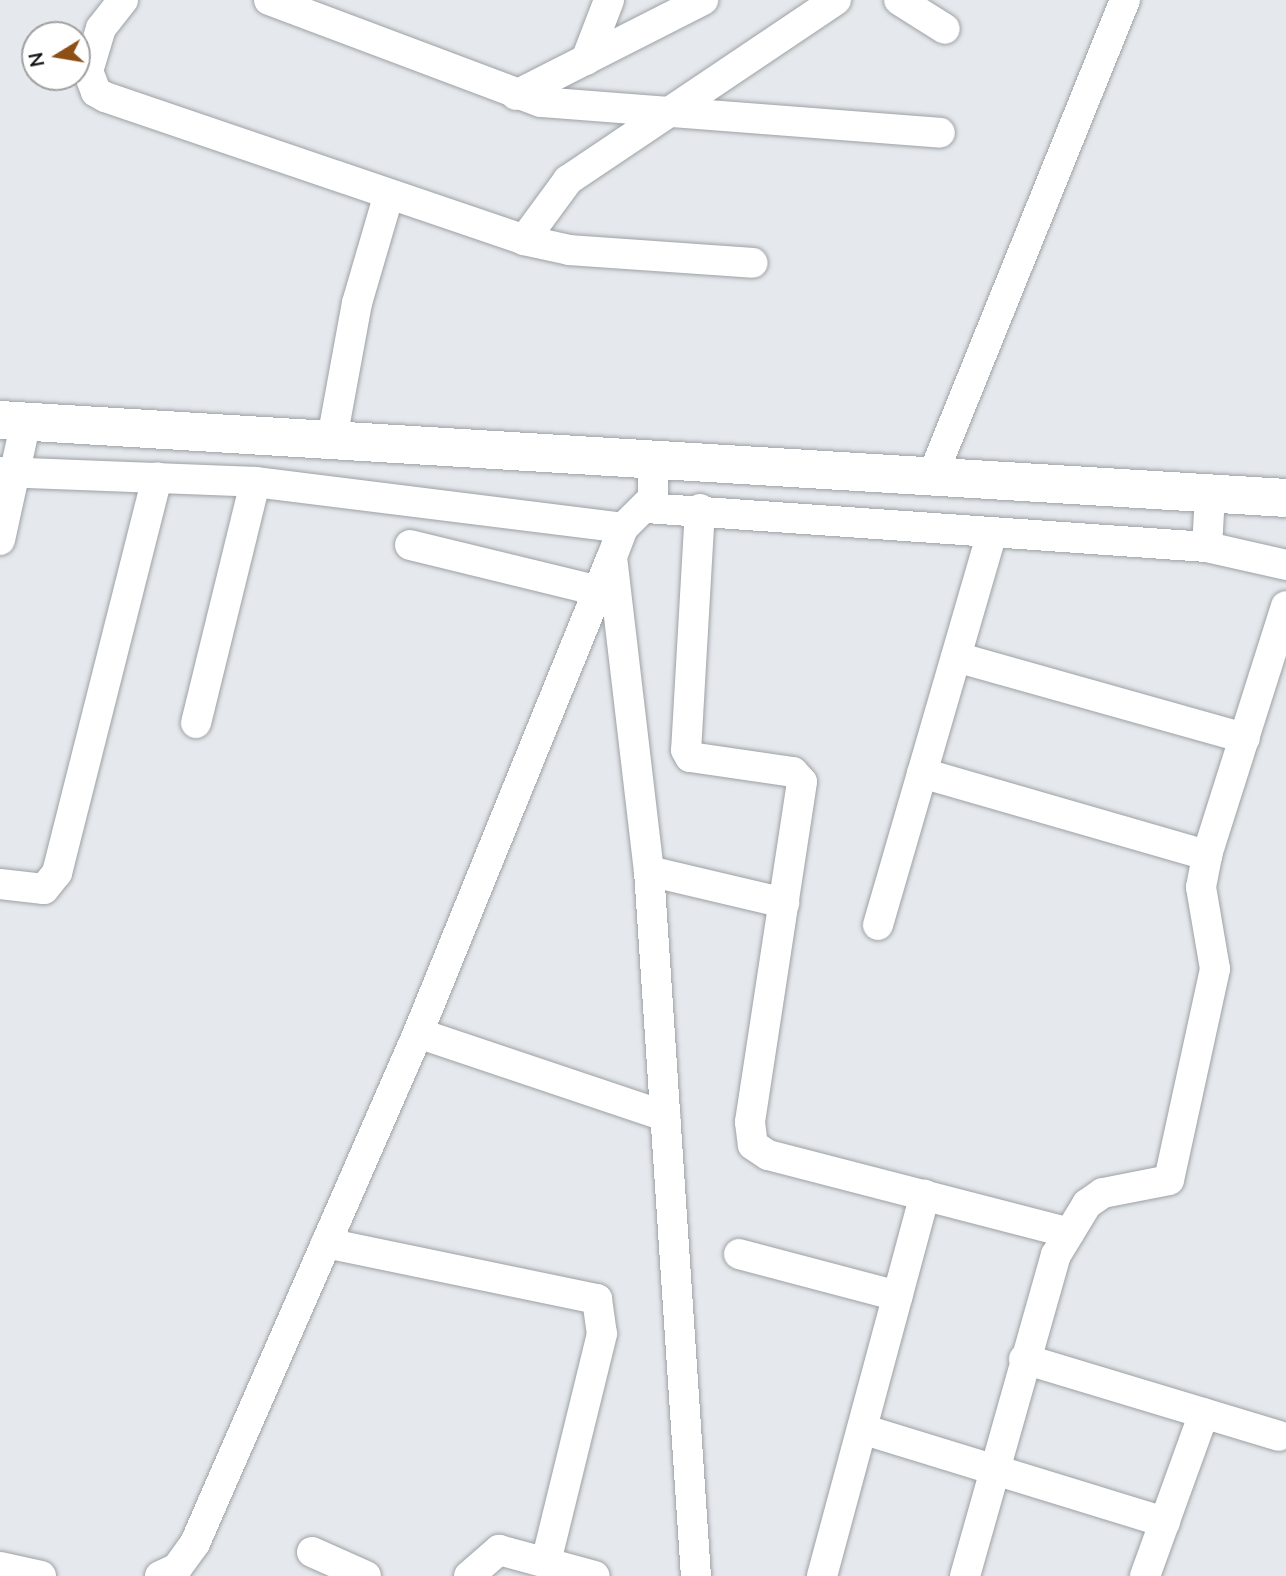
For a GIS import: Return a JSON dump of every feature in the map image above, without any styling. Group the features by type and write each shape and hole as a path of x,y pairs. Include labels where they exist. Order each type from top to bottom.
{"street":[{"path":"123,0 100,28 88,71 96,92 388,197 524,240 569,250 753,263"},
{"path":"269,0 516,94 594,111 669,113 940,133"},
{"path":"586,60 609,0"},
{"path":"516,94 703,0"},
{"path":"524,240 555,191 836,0"},
{"path":"899,0 945,29"},
{"path":"932,477 1125,0"},
{"path":"332,439 357,303 388,197"},
{"path":"0,540 17,424 332,439 652,481 932,477 1209,499 1286,498"},
{"path":"11,469 255,482 624,528"},
{"path":"0,884 44,890 57,873 157,477"},
{"path":"652,481 700,509 992,533 1205,540 1286,565"},
{"path":"161,1576 177,1568 195,1543 418,1033 624,528 652,481"},
{"path":"196,723 255,482"},
{"path":"1205,540 1209,499"},
{"path":"700,509 686,750 690,757 799,775 784,903 750,1122 753,1144 768,1155 1069,1233"},
{"path":"878,925 992,533"},
{"path":"410,545 598,591"},
{"path":"612,557 649,871 696,1576"},
{"path":"965,1576 1024,1359 1069,1233 1087,1204 1103,1193 1169,1180 1215,969 1201,887 1207,855 1286,606"},
{"path":"956,657 1245,738"},
{"path":"922,773 1207,855"},
{"path":"649,871 784,903"},
{"path":"418,1033 665,1116"},
{"path":"822,1576 925,1195"},
{"path":"326,1244 597,1299 602,1334 546,1562"},
{"path":"739,1254 898,1296"},
{"path":"1024,1359 1279,1436"},
{"path":"1145,1576 1204,1413"},
{"path":"862,1429 995,1467 1165,1522"},
{"path":"469,1576 499,1550 595,1576"},
{"path":"312,1552 366,1576"},
{"path":"0,1567 41,1576"}]}
